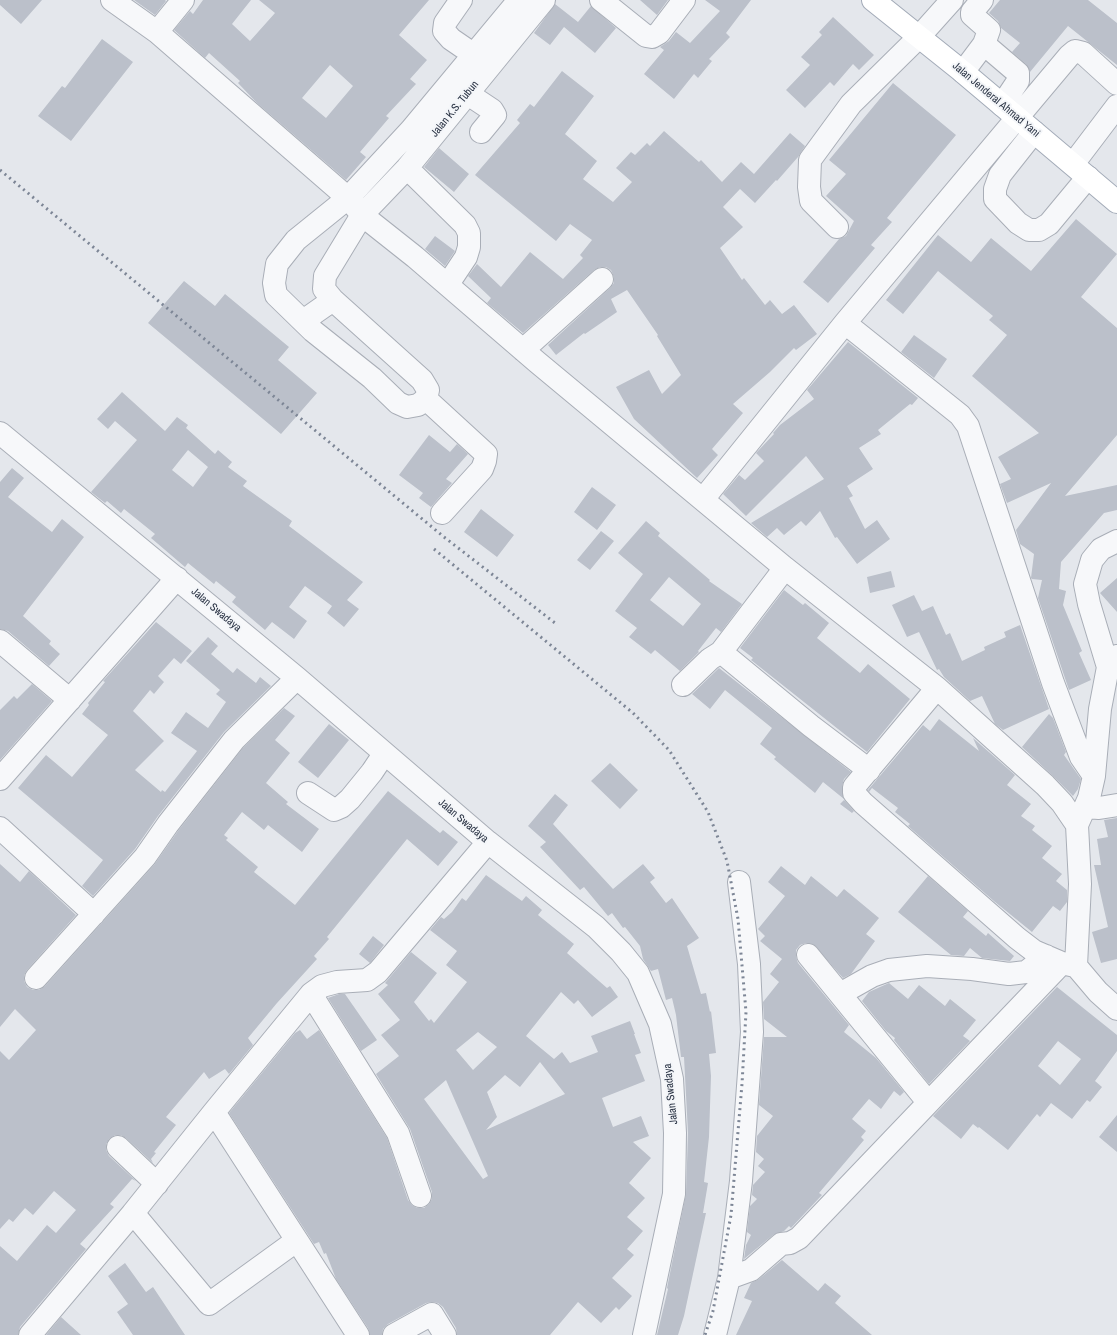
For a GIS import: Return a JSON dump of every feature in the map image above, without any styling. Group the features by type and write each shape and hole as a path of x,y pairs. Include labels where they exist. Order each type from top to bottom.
{"main road":[{"name":"Jalan Jenderal Ahmad Yani","path":"873,0 918,38 963,72 1117,202"}],"street":[{"path":"112,0 157,32 348,198 362,216 448,284 523,350 704,498 786,568 937,688 1045,785 1062,803 1082,816"},
{"path":"157,32 183,0"},
{"path":"461,0 445,23 444,31 451,39 482,60"},
{"path":"601,0 646,36 652,37 659,32 684,0"},
{"path":"837,227 812,201 809,187 810,160 851,104 918,38 952,0"},
{"path":"963,72 984,44 989,30 975,18 972,12 982,0"},
{"name":"Jalan K.S. Tubun","path":"426,399 418,405 407,407 398,403 372,378 303,322 276,295 274,282 277,264 296,240 348,198 411,130 482,60 531,3"},
{"path":"984,44 1018,73 1018,81 1009,111"},
{"path":"704,498 845,323 1009,111 1075,51 1083,53 1117,84"},
{"name":"Jalan K.S. Tubun","path":"333,300 324,289 325,276 362,216 407,168 468,94 482,60"},
{"path":"468,94 492,110 495,115 482,132"},
{"path":"1034,132 1000,176 995,189 996,199 1018,222 1029,230 1039,230 1049,224 1117,106"},
{"path":"407,168 466,225 469,233 469,247 466,257 448,284"},
{"path":"523,350 602,279"},
{"path":"303,322 333,300 422,380 428,390 426,399 486,454 482,469 442,513"},
{"path":"845,323 960,415 968,426 1053,683 1081,757 1094,776"},
{"name":"Jalan Swadaya","path":"3,443 177,578 297,678 488,842 596,927 621,952 638,973 660,1024 672,1079 675,1133 674,1194 644,1335"},
{"path":"729,1278 751,1270 781,1244 790,1243 799,1238 1062,962 1080,884 1082,816 1090,798 1094,776 1100,709 1112,662 1088,604 1085,584 1092,560 1101,549 1117,541"},
{"path":"683,685 710,659 721,652 786,568"},
{"path":"2,774 70,700 177,578"},
{"path":"0,641 70,700"},
{"path":"721,652 811,726 869,770"},
{"path":"36,978 145,857 168,824 234,740 297,678"},
{"path":"937,688 854,787 854,793 863,803 1017,938 1034,951 1062,962 1117,1009"},
{"path":"308,792 334,810 341,807 372,772 384,754"},
{"path":"1082,816 1099,808 1117,805"},
{"path":"0,828 94,914"},
{"path":"30,1335 157,1184 311,994 322,986 338,982 367,980 378,972 488,842"},
{"path":"715,1335 729,1278 741,1181 752,1032 749,964 740,882"},
{"path":"808,955 928,1102"},
{"path":"840,994 872,976 889,970 927,966 972,969 1009,974 1026,972 1062,962"},
{"path":"311,994 398,1133 420,1196"},
{"path":"214,1112 358,1335"},
{"path":"118,1147 157,1184"},
{"path":"133,1213 209,1304 296,1241"},
{"path":"394,1335 432,1314 445,1335"}],"building":[{"path":"0,0 42,0 21,24 0,5"},
{"path":"134,0 165,0 166,1 155,15"},
{"path":"203,0 251,0 232,24 250,41 275,13 259,0 429,0 399,35 427,60 410,79 416,84 386,116 389,118 360,152 366,157 346,180 257,103 238,83 240,81 209,53 205,58 174,30 190,11 193,14","holes":["330,65 353,86 326,118 302,98"]},
{"path":"640,0 668,0 657,15"},
{"path":"705,0 751,0 726,33 730,37 709,59 712,61 698,78 694,74 674,99 644,74 664,50 660,47 669,41 676,32 690,43 720,11"},
{"path":"1000,0 1088,0 1117,23 1117,65 1068,26 1030,72 1026,64 1012,52 1020,43 1001,28 998,21 989,13"},
{"path":"555,4 578,22 591,6 616,28 595,53 564,27 550,45 534,33"},
{"path":"833,17 874,55 859,70 853,64 834,86 830,82 805,108 786,90 810,65 801,57 822,35 819,32"},
{"path":"102,39 133,62 71,141 38,116 62,86 65,88"},
{"path":"562,71 594,96 565,134 597,161 583,179 613,202 632,182 616,168 631,152 635,155 647,143 650,146 664,131 699,162 701,160 722,182 741,162 754,174 790,133 805,146 798,157 777,181 776,180 755,203 740,189 723,207 743,227 720,248 742,280 744,278 765,305 770,300 782,314 794,305 817,334 796,350 794,348 770,372 733,404 743,413 712,449 718,455 697,478 634,419 616,387 649,370 662,394 681,375 657,336 658,335 627,290 611,299 617,312 585,334 584,333 556,355 548,345 610,288 614,283 614,277 611,270 606,267 600,267 594,270 523,333 487,303 491,298 468,276 477,264 501,287 530,252 563,279 583,258 580,255 592,240 570,224 556,241 475,175 520,123 517,120 530,104 534,107"},
{"path":"893,83 956,135 887,218 892,222 871,245 875,248 828,303 803,282 839,239 846,236 854,221 826,196 846,174 829,160"},
{"path":"439,148 469,174 454,192 424,167"},
{"path":"1076,219 1117,254 1081,297 1117,328 1117,435 1065,496 1117,485 1117,510 1104,513 1061,562 1059,589 1066,591 1063,605 1082,651 1079,653 1091,680 1069,690 1038,598 1042,580 1031,578 1034,554 1020,544 1016,530 1051,483 1007,503 1000,484 1011,479 998,457 1039,433 972,376 1007,335 989,320 993,316 938,271 903,314 886,300 938,235 971,262 991,238 1031,271"},
{"path":"435,236 455,251 445,266 425,249"},
{"path":"184,281 215,306 225,294 289,347 278,360 317,393 281,434 148,323"},
{"path":"914,335 947,359 934,378 901,352"},
{"path":"848,342 918,398 912,405 910,404 878,430 881,434 859,448 873,469 847,486 853,496 849,498 865,529 877,520 890,539 857,564 837,537 835,538 820,511 806,526 801,521 784,535 777,528 767,537 751,523 824,479 806,456 746,516 723,494 739,475 745,480 764,461 756,453 774,434 773,433 780,425 814,399 807,390"},
{"path":"122,392 165,431 177,417 188,425 186,428 215,454 218,450 232,462 228,467 247,481 243,486 292,521 289,526 363,582 347,600 359,609 344,627 327,613 332,606 305,586 289,607 307,621 294,639 272,622 265,630 232,602 236,597 216,581 214,584 188,563 185,567 151,538 155,534 124,509 121,513 107,501 105,503 91,492 137,440 115,421 108,429 97,419","holes":["188,450 208,467 193,487 172,470"]},
{"path":"429,435 450,452 457,444 468,454 446,479 452,483 431,507 419,498 423,493 399,475"},
{"path":"12,468 24,478 8,497 52,532 62,519 84,537 23,616 51,641 49,644 60,654 49,666 8,631 0,629 0,482"},
{"path":"592,487 616,505 597,530 574,512"},
{"path":"481,509 514,535 497,557 464,532"},
{"path":"646,521 660,533 658,536 710,580 709,581 742,604 721,632 716,628 698,651 699,652 680,671 655,650 651,654 629,637 637,628 615,611 643,574 618,553","holes":["669,577 701,604 683,626 650,600"]},
{"path":"601,531 614,541 590,570 577,560"},
{"path":"891,571 895,587 870,593 867,577"},
{"path":"1117,578 1117,612 1100,593"},
{"path":"784,590 803,605 805,603 829,623 817,638 860,673 868,664 910,699 867,752 751,660 753,658 740,648"},
{"path":"914,595 922,611 933,606 946,635 950,633 962,661 985,650 984,647 1006,637 1004,632 1020,625 1049,709 1003,730 995,724 982,696 970,701 944,677 939,669 937,670 919,632 907,637 892,605"},
{"path":"156,622 192,651 181,664 174,658 158,676 164,682 154,694 150,690 133,711 164,741 135,770 161,792 162,790 165,792 197,751 171,733 186,712 208,728 226,702 216,694 220,690 186,661 208,637 218,646 211,654 233,673 237,668 256,683 260,677 271,686 224,732 158,816 135,849 93,896 82,886 103,860 18,788 46,755 72,777 108,735 82,714 89,705 88,703 105,682 103,681"},
{"path":"719,668 851,772 844,779 842,786 844,799 823,782 815,793 774,759 776,757 760,744 772,728 725,690 710,709 692,694"},
{"path":"32,684 52,701 0,760 0,710 14,696 17,699"},
{"path":"284,708 295,716 275,740 290,753 266,783 288,802 286,804 319,829 302,852 268,825 264,830 242,812 224,835 228,838 226,840 258,867 254,872 295,905 388,791 440,833 443,830 458,842 438,866 407,839 327,937 329,939 314,956 317,959 248,1038 253,1045 229,1074 225,1069 209,1079 204,1072 166,1117 176,1125 154,1152 156,1153 151,1159 153,1163 121,1135 115,1135 109,1139 106,1144 106,1150 109,1156 136,1181 132,1179 110,1204 114,1207 80,1244 86,1249 20,1327 18,1335 0,1335 0,1246 17,1261 47,1225 56,1233 76,1210 54,1191 33,1215 25,1208 13,1222 9,1219 0,1229 0,1051 9,1060 36,1030 15,1009 0,1027 0,864 20,882 29,871 76,915 24,975 24,981 27,987 33,990 39,990 45,986 154,865 178,831 243,748"},
{"path":"1049,714 1053,718 1066,752 1064,755 1081,779 1078,789 1073,796 1022,747"},
{"path":"939,719 979,751 973,738 1015,775 1007,785 1031,804 1021,816 1035,826 1032,830 1052,846 1042,858 1062,874 1056,881 1067,890 1067,902 1060,911 1053,906 1032,932 995,902 908,826 910,824 895,812 898,808 872,788 869,792 868,790 923,725 930,731"},
{"path":"329,724 349,740 318,778 298,762"},
{"path":"610,763 638,790 620,809 591,781"},
{"path":"555,794 568,805 553,824 613,889 643,864 655,878 650,882 666,903 672,898 699,938 687,946 701,994 706,993 710,1012 711,1011 716,1053 709,1054 711,1076 709,1137 704,1182 708,1183 703,1213 706,1213 684,1316 678,1335 657,1335 668,1289 686,1194 688,1133 684,1057 681,1057 676,1015 672,998 666,1000 658,969 651,971 643,959 640,946 625,927 623,928 612,913 608,916 584,887 580,890 540,847 546,842 528,826"},
{"path":"844,800 854,811 852,813 840,804"},
{"path":"1117,818 1117,959 1101,963 1092,932 1108,927 1094,865 1101,865 1097,839 1108,837 1104,820"},
{"path":"781,866 805,885 811,876 837,897 844,889 879,918 866,934 875,941 851,974 843,978 813,944 806,943 800,945 796,950 796,957 798,963 849,1025 844,1032 876,1058 904,1092 900,1096 894,1091 881,1109 869,1099 852,1119 866,1131 861,1137 864,1140 819,1193 822,1195 791,1228 789,1226 784,1231 773,1235 744,1259 746,1245 751,1235 747,1232 750,1206 757,1199 752,1195 753,1185 765,1172 758,1166 764,1159 756,1152 757,1136 773,1116 759,1105 764,1037 787,1037 764,1019 763,1002 779,982 770,974 782,959 760,941 765,936 758,929 785,896 768,882"},
{"path":"486,875 522,901 526,896 542,910 538,915 574,944 567,953 607,988 610,986 618,997 592,1017 578,1000 574,1004 561,992 526,1036 554,1059 562,1052 570,1063 598,1052 591,1036 630,1021 641,1053 635,1055 645,1081 602,1098 613,1127 641,1116 649,1136 633,1142 651,1158 629,1183 645,1198 627,1217 643,1231 627,1249 634,1255 612,1278 632,1296 619,1310 616,1307 601,1323 578,1302 550,1335 457,1335 456,1328 443,1307 438,1303 432,1302 426,1303 388,1324 383,1329 382,1335 370,1335 368,1328 336,1279 326,1253 324,1254 319,1242 314,1244 229,1113 295,1033 300,1030 307,1039 319,1030 387,1138 408,1200 417,1208 424,1208 429,1204 432,1199 432,1192 410,1129 376,1074 399,1056 381,1035 400,1020 378,994 388,985 385,983 411,952 437,973 414,1002 429,1021 431,1019 434,1023 467,982 446,965 457,951 430,930 441,917 444,919 452,912 462,898 466,901","holes":["478,1032 497,1047 473,1070 456,1050","540,1062 565,1094 486,1130 497,1117 487,1092 505,1075 520,1087","446,1080 488,1176 483,1179 424,1099"]},
{"path":"928,876 968,911 963,917 986,936 988,933 1014,956 1010,961 982,958 970,948 964,956 951,955 898,912"},
{"path":"373,936 384,945 370,963 359,954"},
{"path":"889,983 908,999 919,985 945,1006 950,999 976,1020 963,1036 970,1041 929,1084 894,1040 895,1038 886,1031 862,1001 869,992"},
{"path":"1057,987 1117,1035 1117,1051 1095,1081 1102,1087 1090,1102 1087,1100 1072,1119 1051,1103 1040,1117 1037,1114 1008,1150 973,1124 961,1139 933,1116","holes":["1058,1041 1081,1059 1060,1085 1038,1066"]},
{"path":"339,994 345,994 377,1040 361,1051 328,998"},
{"path":"1117,1115 1117,1152 1099,1137"},
{"path":"782,1260 818,1291 825,1283 841,1296 835,1303 872,1335 736,1335 752,1301 744,1298 751,1283 759,1279"},
{"path":"125,1263 146,1292 153,1287 185,1335 133,1335 117,1312 128,1304 108,1276"},
{"path":"61,1317 81,1335 46,1335"}],"railway":[{"path":"0,170 444,537 555,623"},
{"path":"434,549 633,713 669,750 708,812 727,861 738,919 746,1012 742,1084 731,1215 713,1311 705,1335"}]}
